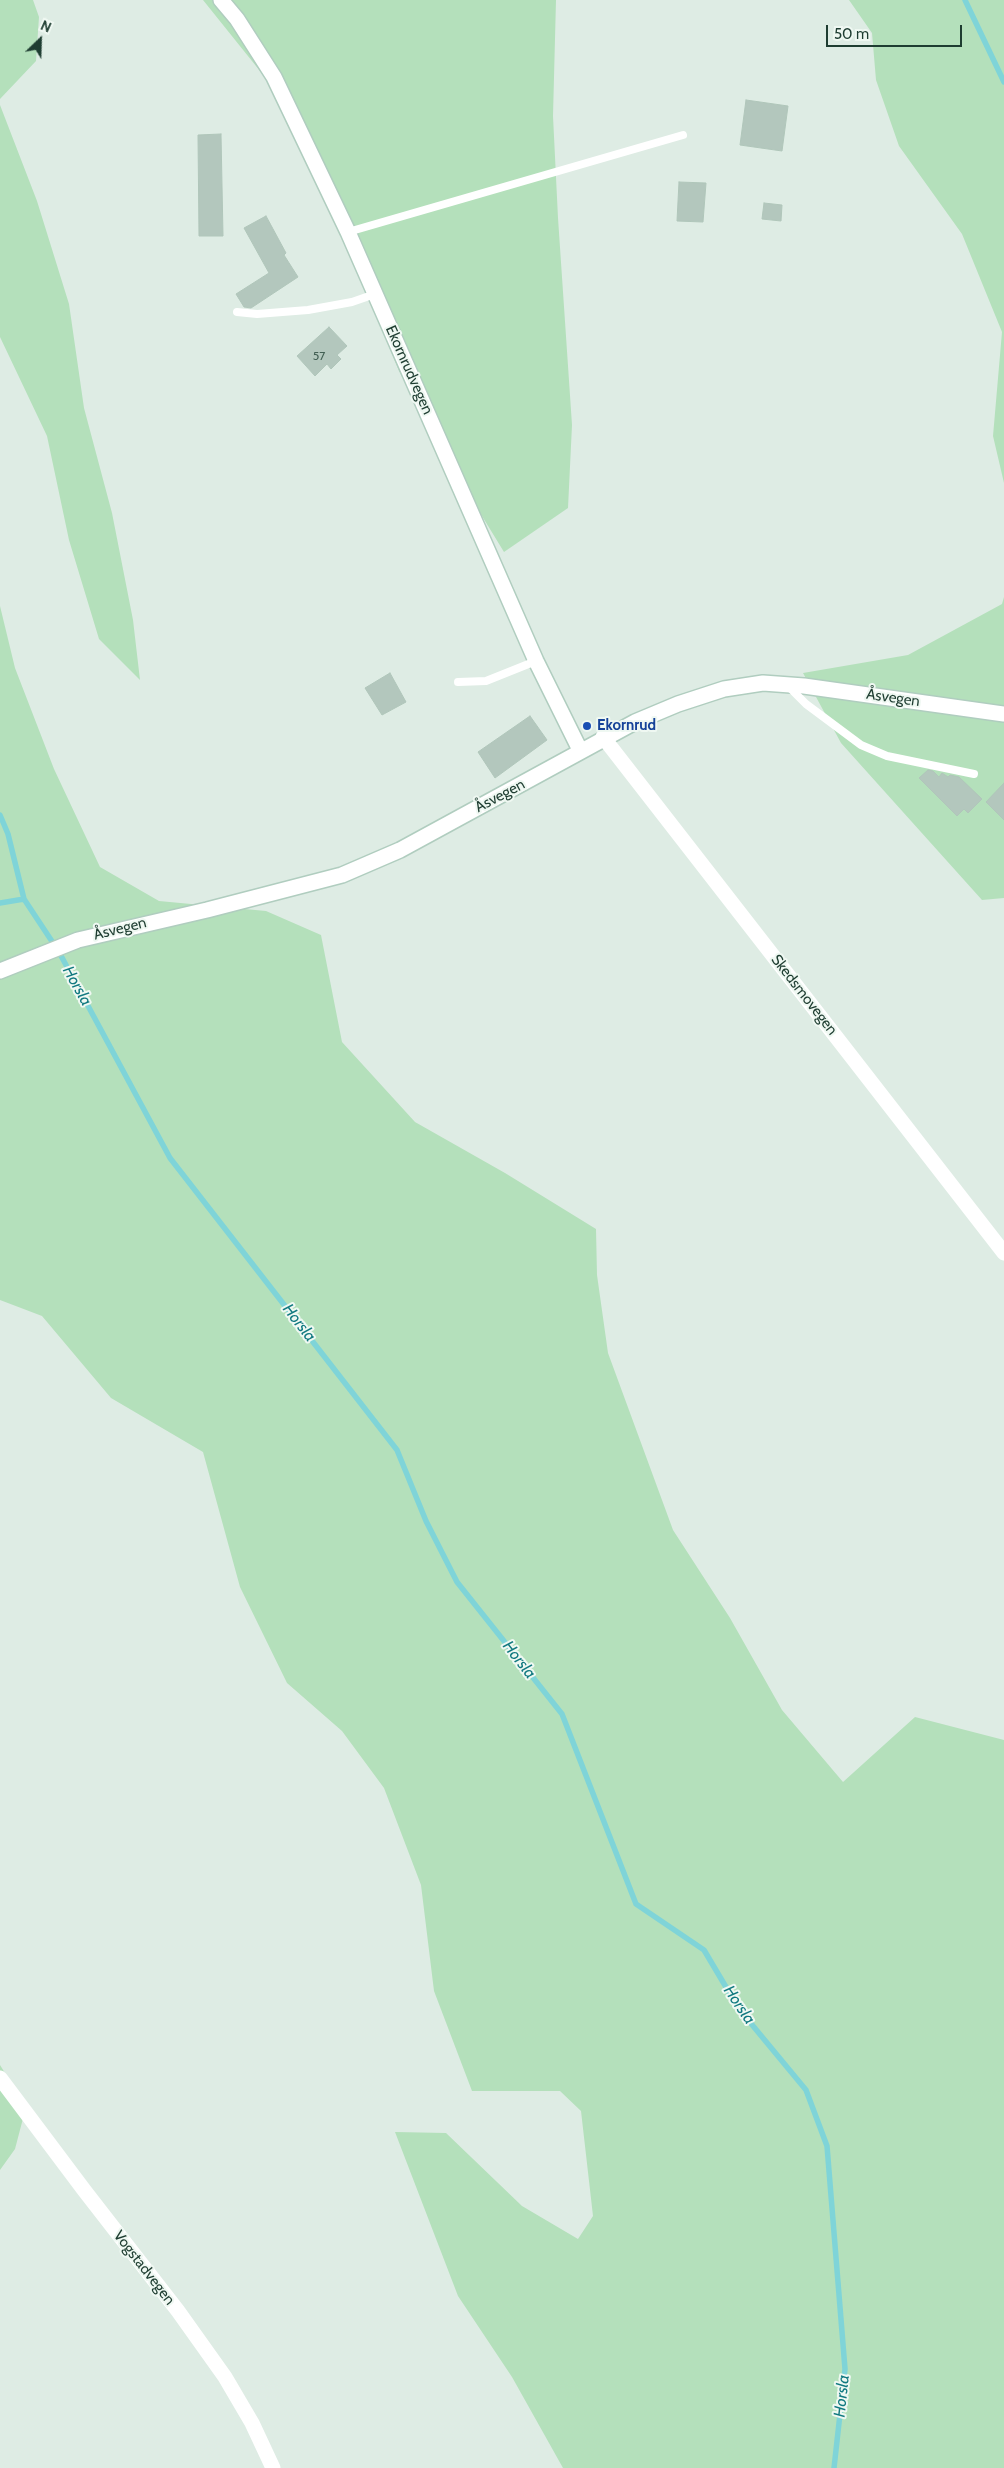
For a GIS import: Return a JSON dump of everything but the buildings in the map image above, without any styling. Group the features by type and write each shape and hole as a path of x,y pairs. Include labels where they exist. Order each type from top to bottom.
{"main road":[{"name":"Ekornrudvegen","path":"221,0 237,19 274,77 348,232 536,661 580,750"},
{"name":"Åsvegen","path":"0,971 78,940 208,910 342,875 400,850 603,737 678,704 724,689 763,683 787,685 1004,714"},
{"name":"Skedsmovegen","path":"603,737 1004,1253"},
{"name":"Vogstadvegen","path":"0,2078 178,2311 220,2370 252,2423 273,2468"}],"lane":[{"path":"348,232 684,135"},
{"path":"237,312 258,314 308,310 352,302 375,294"},
{"path":"458,682 486,681 536,661"},
{"path":"787,685 806,704 861,745 887,756 974,774"}],"green space":[{"path":"0,0 33,0 39,17 36,61 0,99"},
{"path":"203,0 556,0 553,116 572,425 568,508 504,552 449,462 399,371 317,173 268,81"},
{"path":"849,0 1004,0 1004,483 993,436 1002,332 962,234 899,146 876,80 872,33"},
{"path":"0,105 37,201 69,304 84,408 112,513 133,620 140,680 99,639 69,540 47,436 0,337"},
{"path":"1004,597 1004,898 982,900 841,743 803,673 908,655 1002,604"},
{"path":"0,606 15,668 54,769 100,867 159,901 266,911 321,935 342,1042 415,1122 505,1173 596,1229 597,1275 608,1353 673,1530 730,1618 782,1710 843,1782 915,1717 1004,1740 1004,2468 563,2468 512,2377 458,2296 395,2132 446,2133 522,2206 578,2239 593,2216 581,2111 560,2091 472,2091 434,1991 421,1885 384,1788 342,1731 287,1683 240,1587 203,1452 111,1398 42,1316 0,1300"},
{"path":"0,2065 26,2107 15,2149 0,2170"}],"waterway":[{"path":"965,0 1004,82"},
{"name":"Horsla","path":"0,815 8,834 24,899 59,952 170,1158 397,1450 426,1521 457,1582 562,1714 636,1904 704,1950 739,2009 806,2090 827,2146 845,2369 834,2468"},
{"path":"0,903 24,899"}],"place":[{"name":"Ekornrud","path":"587,726"}]}
